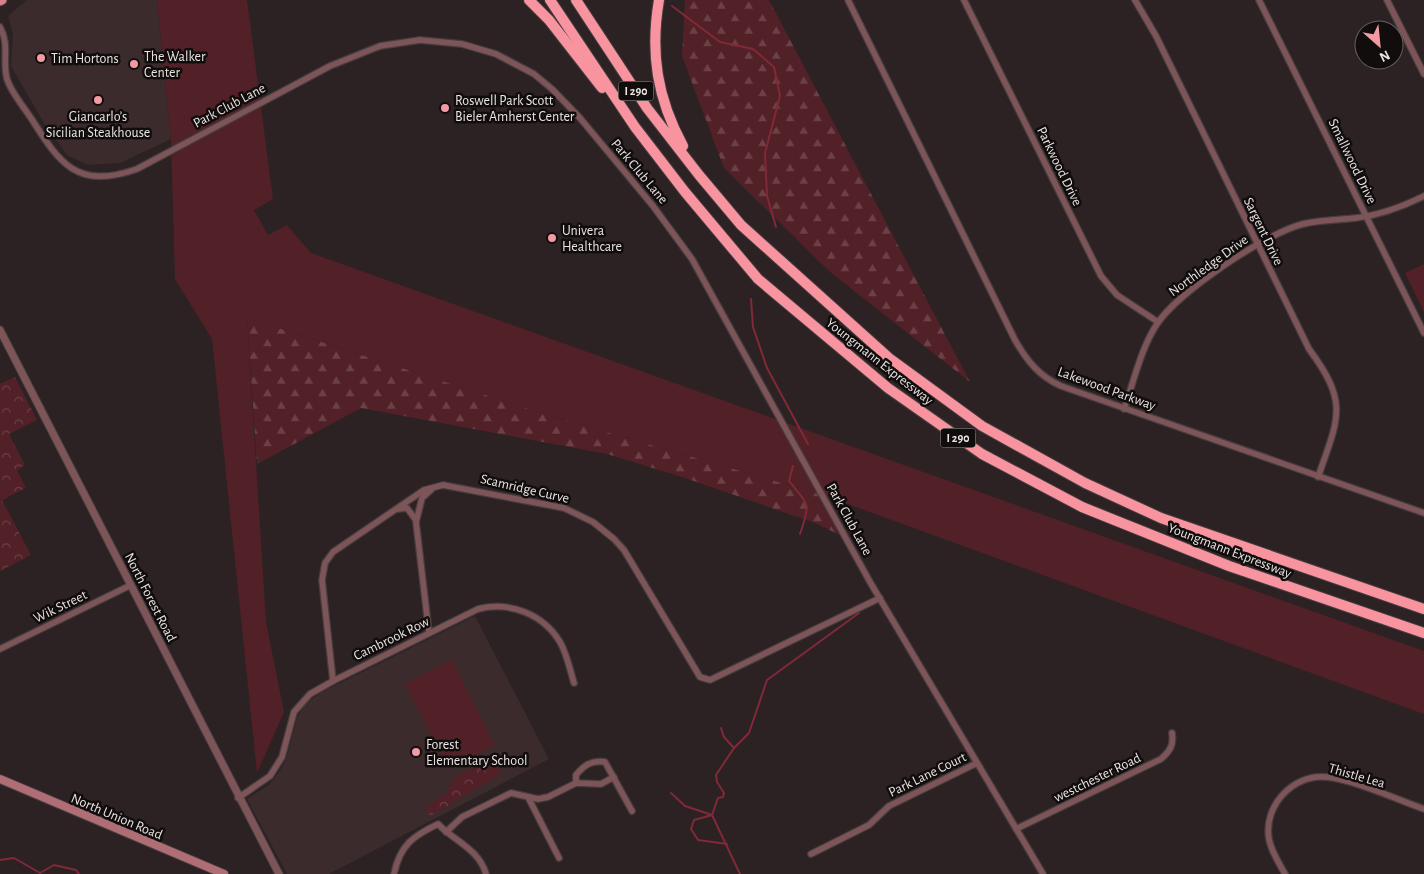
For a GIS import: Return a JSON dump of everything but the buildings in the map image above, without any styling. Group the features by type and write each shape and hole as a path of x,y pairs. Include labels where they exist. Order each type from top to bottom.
{"highway":[{"path":"529,0 549,20 635,127"},
{"name":"Youngmann Expressway","path":"550,0 635,127 685,192 758,280 888,388 982,454 1091,511 1229,566 1424,634"},
{"name":"Youngmann Expressway","path":"576,0 648,108 699,175 741,225 889,358 982,426 1085,483 1161,518 1424,609"},
{"path":"660,0 654,43 656,70 674,130 699,175"}],"main road":[{"name":"North Union Road","path":"0,779 224,874"}],"street":[{"name":"Lakewood Parkway","path":"848,0 941,192 1024,356 1039,374 1051,382 1124,409 1424,513"},
{"name":"Parkwood Drive","path":"964,0 1101,276 1117,295 1158,322"},
{"name":"Sargent Drive","path":"1135,0 1160,45 1309,349 1326,372 1336,394 1336,421 1318,476"},
{"name":"Smallwood Drive","path":"1259,0 1424,333"},
{"path":"1387,0 1424,74"},
{"name":"Park Club Lane","path":"0,27 6,38 4,65 8,81 40,132 63,163 79,173 100,176 124,174 137,169 330,66 380,46 420,40 462,44 496,54 534,74 552,89 580,118 653,206 692,259 880,598 1043,874"},
{"name":"Northledge Drive","path":"1124,409 1146,347 1158,322 1185,294 1274,234 1301,224 1366,216 1394,210 1424,196"},
{"name":"North Forest Road","path":"0,330 238,798 279,874"},
{"path":"416,522 422,498 440,485"},
{"name":"Scamridge Curve","path":"333,680 322,580 325,563 333,552 424,490 440,485 451,485 558,507 578,514 599,527 614,539 634,564 700,677 710,680 880,598"},
{"path":"396,509 407,508 413,514 416,522 429,633"},
{"name":"Wik Street","path":"0,649 131,585"},
{"name":"Cambrook Row","path":"238,798 270,776 282,758 294,712 310,694 333,680 487,606 519,610 537,618 554,633 562,647 574,683"},
{"name":"westchester Road","path":"1016,829 1161,759 1170,751 1173,740 1172,733"},
{"path":"576,783 576,775 594,760 604,762 632,811"},
{"name":"Park Lane Court","path":"811,854 869,825 889,806 977,763"},
{"path":"446,832 462,817 512,792 538,799 548,797 576,783 601,784 614,777"},
{"name":"Thistle Lea","path":"1285,874 1269,840 1270,827 1277,802 1283,794 1297,783 1315,777 1333,778 1424,809"},
{"path":"528,797 559,858"},
{"path":"394,874 397,859 414,836 438,824 446,832 467,846 477,857 486,874"}],"shaded area":[{"path":"27,0 157,0 171,139 120,163 88,165 67,155 44,123 11,66 13,34 8,16"},
{"name":"Forest Elementary School","path":"475,616 549,759 329,874 287,874 247,799 269,785 279,772 286,760 297,718 305,704 320,693"}],"green space":[{"path":"157,0 247,0 273,199 254,210 268,235 287,225 311,253 1424,651 1424,714 823,495 544,414 247,318 266,622 284,712 257,773 212,339 175,279 171,139"},
{"path":"685,0 769,0 970,382 830,272 724,168 682,56"},
{"path":"1424,264 1424,312 1405,273"},
{"path":"247,318 544,414 823,495 846,538 815,523 682,477 607,454 361,408 257,464"},
{"path":"15,377 37,420 9,434 25,465 17,470 26,488 2,500 31,555 0,571 0,384"},
{"path":"452,660 495,745 448,769 405,684"},
{"path":"484,762 500,767 498,776 430,816 425,808 449,791 448,786 453,784 451,779"}],"waterway":[{"path":"672,6 720,42 753,49 774,67 780,96 765,153 767,196 776,227"},
{"path":"751,299 753,327 767,368 808,444"},
{"path":"793,466 789,481 801,495 807,510 800,534"},
{"path":"740,874 712,815 718,798 723,797 724,793 717,782 716,775 734,748 749,733 767,680 859,613"},
{"path":"721,728 724,737 734,748"},
{"path":"671,793 685,806 712,815"},
{"path":"712,815 694,820 691,829 698,840 727,844"},
{"path":"0,860 14,858 40,873 54,865 76,870 79,874"}],"place":[{"name":"Tim Hortons","path":"41,58"},
{"name":"The Walker Center","path":"134,64"},
{"name":"Giancarlo’s Sicilian Steakhouse","path":"98,100"},
{"name":"Roswell Park Scott Bieler Amherst Center","path":"445,108"},
{"name":"Univera Healthcare","path":"552,238"},
{"name":"Forest Elementary School","path":"416,752"}]}
